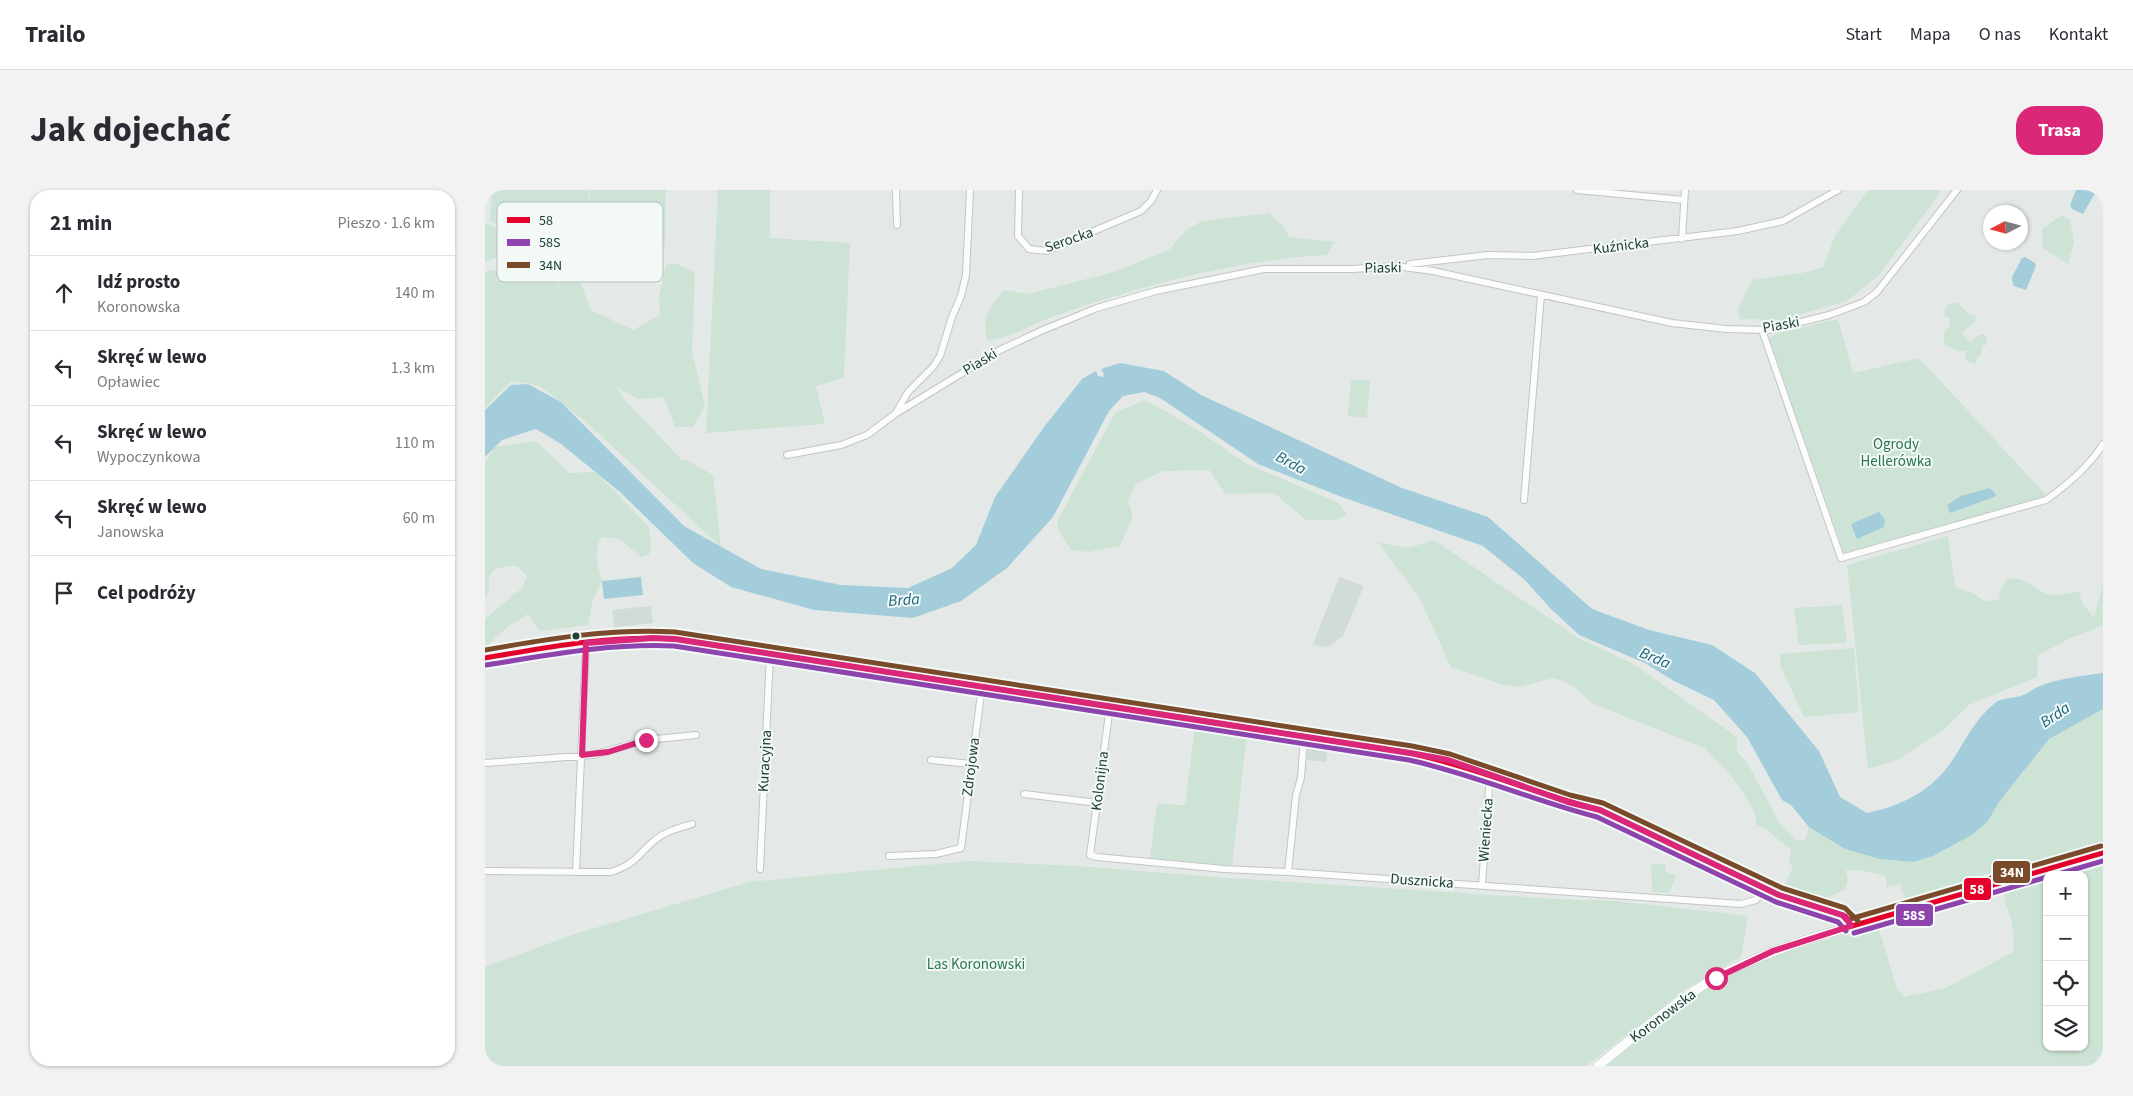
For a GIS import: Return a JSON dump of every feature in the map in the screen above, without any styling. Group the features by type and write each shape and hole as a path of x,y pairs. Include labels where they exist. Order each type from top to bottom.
{"main road":[{"name":"Koronowska","path":"1598,1066 1677,1004 1716,978 1773,951 1851,926 2103,853"}],"street":[{"path":"896,190 897,226"},
{"path":"895,414 908,392 933,367 940,356 952,317 961,296 967,275 970,190"},
{"name":"Serocka","path":"1019,190 1018,236 1029,249 1047,251 1141,211 1151,201 1157,190"},
{"path":"1577,190 1637,192 1684,200"},
{"path":"1682,239 1685,190"},
{"path":"1825,190 1835,192"},
{"name":"Piaski","path":"787,455 841,446 867,435 895,414 1000,350 1043,330 1107,305 1156,291 1255,270 1353,269 1396,266 1433,271 1672,323 1726,330 1762,330 1829,315 1869,300 1897,268 1957,190"},
{"name":"Kuźnicka","path":"1396,266 1489,255 1532,256 1682,239 1777,223 1835,192"},
{"path":"1524,500 1541,295"},
{"path":"1762,330 1841,558 2046,500 2068,484 2098,453 2103,444"},
{"path":"485,658 586,643 665,638 1448,760 1568,802 1600,810 1765,888 1793,900 1842,915 1846,917 1851,926"},
{"path":"575,872 586,643"},
{"name":"Kuracyjna","path":"760,869 770,653"},
{"name":"Zdrojowa","path":"889,856 936,854 961,848 982,686"},
{"name":"Kolonijna","path":"1091,855 1110,706"},
{"path":"485,763 608,752 646,740 683,734 696,735"},
{"path":"1288,872 1296,795 1301,778 1304,737"},
{"path":"931,760 971,764"},
{"name":"Wieniecka","path":"1482,885 1490,774"},
{"path":"1024,794 1098,803"},
{"path":"485,871 601,873 624,868 634,862 656,838 671,830 692,824"},
{"name":"Dusznicka","path":"1091,855 1147,863 1741,904 1756,900 1765,888"}],"shaded area":[{"path":"1339,577 1364,586 1343,636 1330,646 1322,647 1313,644"},
{"path":"651,606 653,623 614,627 612,610"},
{"path":"1308,745 1328,748 1326,762 1307,760"}],"green space":[{"path":"492,190 589,190 588,202 497,202 497,224 490,221"},
{"path":"590,190 666,190 665,246 663,246 663,202 589,202"},
{"path":"718,190 770,190 770,238 850,243 844,378 816,386 825,424 706,433"},
{"path":"1868,190 1942,190 1878,276 1847,301 1781,320 1740,319 1738,309 1752,280 1802,273 1823,267 1835,236"},
{"path":"1269,213 1284,227 1289,237 1334,242 1327,255 1297,257 1237,266 1148,286 1052,317 1010,335 987,341 985,325 988,313 1004,290 1028,294 1110,273 1169,250 1186,230 1202,221"},
{"path":"2062,215 2070,220 2074,242 2068,264 2043,248 2042,229"},
{"path":"485,223 497,228 497,257 485,262"},
{"path":"675,263 695,272 692,352 705,406 693,427 675,427 664,397 638,399 616,387 626,401 682,460 687,460 713,475 721,547 585,421 540,386 511,381 485,408 485,272 497,270 497,282 556,282 563,295 557,282 580,282 591,310 633,330 660,315 659,297 666,265"},
{"path":"1958,303 1969,314 1976,316 1975,321 1962,333 1966,339 1972,342 1974,338 1981,334 1986,335 1987,345 1982,345 1981,355 1977,358 1976,364 1969,362 1965,357 1966,351 1958,351 1945,345 1943,333 1950,326 1950,319 1944,315 1946,306"},
{"name":"Ogrody Hellerówka","path":"1838,319 1853,373 1919,358 2047,496 1844,553 1769,338 1778,333"},
{"path":"1351,379 1370,381 1367,418 1348,416"},
{"path":"1145,400 1190,425 1247,464 1337,502 1347,515 1335,520 1306,520 1274,493 1226,494 1209,470 1163,471 1136,484 1128,501 1133,517 1120,546 1089,552 1071,550 1057,528 1059,518 1115,413"},
{"path":"536,441 569,473 596,472 649,527 651,544 649,555 641,557 620,539 602,537 597,547 597,553 602,581 593,600 588,625 540,631 528,614 507,627 485,647 485,619 522,588 527,576 517,566 507,566 493,570 489,577 489,593 485,597 485,463 495,447"},
{"path":"1948,536 1955,587 1973,593 1984,601 1999,600 2000,591 2007,579 2020,579 2041,592 2051,595 2079,591 2082,603 2094,618 2103,582 2103,626 2073,637 2038,655 2037,677 1969,705 1943,730 1898,760 1868,769 1847,565"},
{"path":"1434,540 1580,639 1632,663 1737,737 1737,751 1749,766 1780,824 1797,841 1805,840 1809,827 1845,849 1880,859 1913,862 1933,856 1972,835 1988,821 1999,802 2049,739 2103,709 2103,847 1995,879 1979,878 1945,893 1928,897 1918,895 1905,899 1900,884 1886,887 1886,876 1858,870 1846,870 1848,880 1845,890 1830,896 1822,903 1783,890 1793,866 1789,861 1791,850 1768,831 1757,825 1754,811 1743,792 1727,771 1705,748 1593,704 1572,685 1554,678 1518,687 1501,684 1451,667 1419,597 1378,542 1408,548"},
{"path":"1842,605 1847,643 1799,645 1794,608"},
{"path":"1854,648 1859,712 1804,717 1781,667 1780,654"},
{"path":"1195,726 1247,733 1232,866 1150,858 1157,804 1185,805"},
{"path":"2103,859 2103,1066 1606,1066 1680,1006 1712,985 1746,968 1780,955 1868,927 1877,927 1879,930 1897,989 1904,997 1946,988 2013,952 2013,928 2005,902 2004,889 2043,877 2043,1051 2088,1051 2088,871 2063,871"},
{"name":"Las Koronowski","path":"969,861 1077,866 1229,878 1556,899 1615,901 1748,916 1741,957 1686,989 1586,1066 485,1066 485,967 575,934 749,882"},
{"path":"1651,864 1665,864 1666,872 1676,875 1669,893 1652,892"}],"water":[{"path":"2076,190 2097,190 2083,214 2072,209 2070,205"},
{"path":"2025,257 2035,263 2036,266 2026,290 2014,286 2012,281 2012,277 2022,258"},
{"name":"Brda","path":"1120,363 1164,371 1201,395 1402,488 1488,517 1592,609 1649,630 1712,645 1755,673 1819,751 1840,797 1867,813 1892,806 1915,796 1935,781 1952,761 1976,723 1998,701 2020,696 2055,681 2103,673 2103,709 2049,739 1999,802 1988,821 1972,835 1933,856 1913,862 1880,859 1845,849 1809,827 1791,805 1782,800 1747,737 1714,700 1674,681 1645,663 1579,635 1550,608 1525,580 1483,546 1342,497 1258,464 1160,398 1144,392 1123,396 1109,411 1053,517 1007,568 961,601 913,618 814,610 731,587 693,563 620,492 561,444 536,429 502,440 485,457 485,410 511,385 528,384 561,402 684,526 761,569 841,585 908,588 952,568 976,545 995,497 1044,427 1082,379 1096,371 1098,376 1103,377 1104,374 1101,369"},
{"path":"1990,488 1996,495 1994,497 1950,513 1947,505 1961,496"},
{"path":"1879,512 1885,520 1884,527 1857,539 1851,524"},
{"path":"641,577 643,595 604,599 602,581"}],"transit line":[{"name":"34N","path":"485,650 556,638 603,633 675,632 1412,746 1450,754 1570,795 1603,803 1782,888 1845,908 1858,921"},
{"name":"58","path":"485,658 603,640 675,639 1410,753 1600,810 1779,895 1842,915 1852,926"},
{"name":"58S","path":"486,665 603,648 674,646 1409,760 1597,817 1776,902 1838,922 1846,931"},
{"name":"34N","path":"1850,919 2101,846"},
{"name":"58","path":"1852,926 2103,853"},
{"name":"58S","path":"2069,871 2103,861"},
{"name":"58S","path":"1854,933 2043,878"}],"route":[{"path":"646,740 608,752 582,755 586,643 653,638 702,642 1448,760 1568,802 1600,810 1779,895 1842,915 1846,917 1851,926 1773,951 1716,978"}]}
